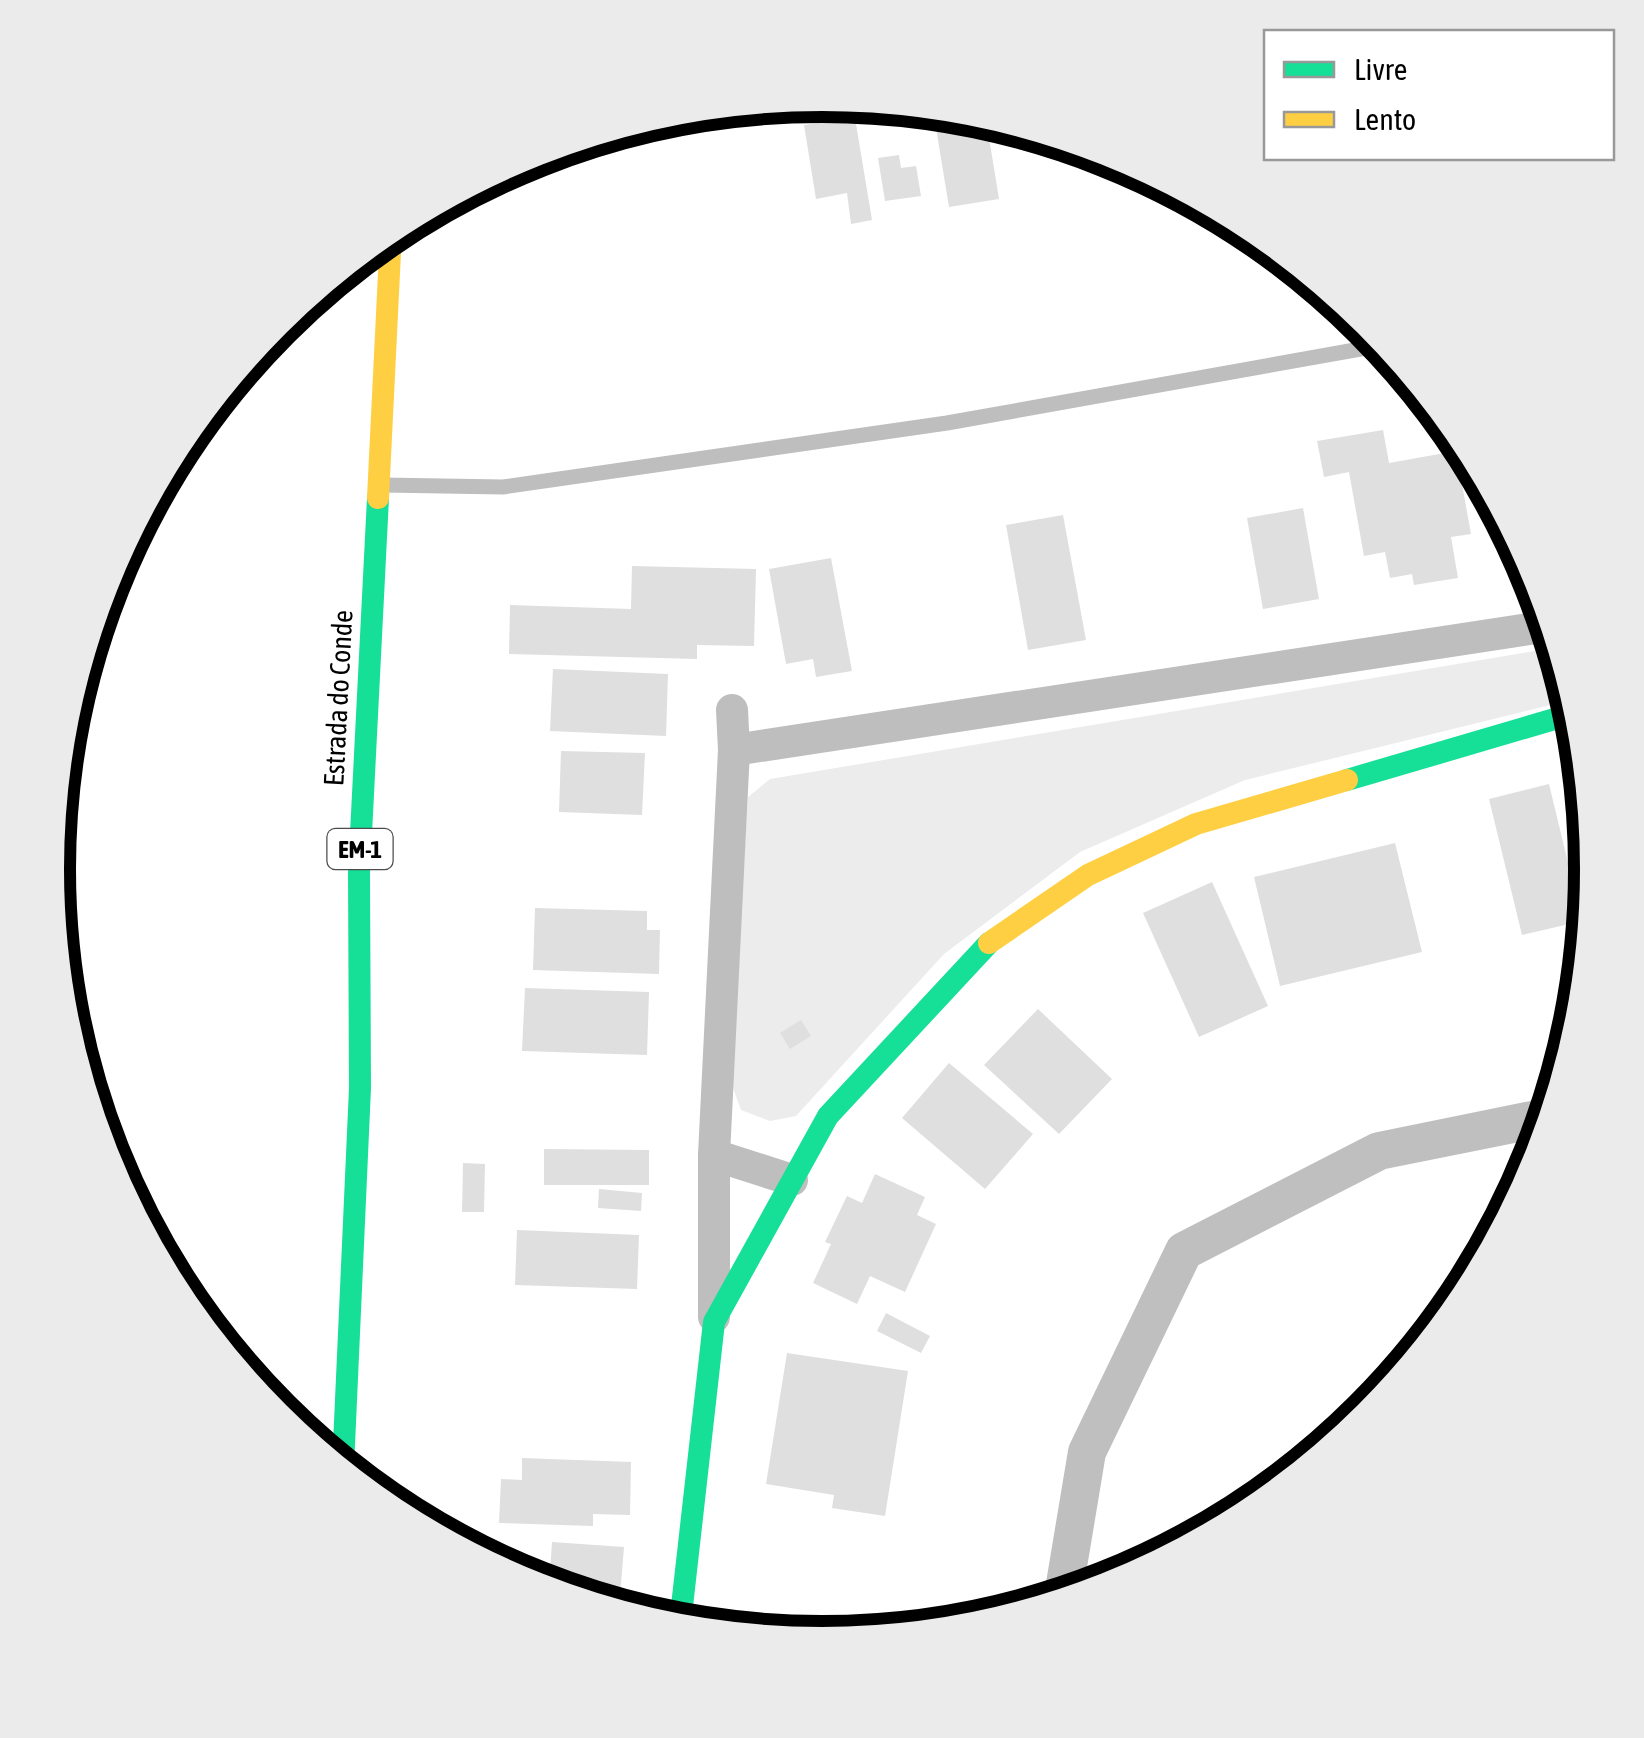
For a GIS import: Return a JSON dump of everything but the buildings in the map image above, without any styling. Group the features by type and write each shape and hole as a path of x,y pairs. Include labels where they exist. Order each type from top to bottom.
{"street":[{"name":"Estrada do Conde","path":"345,1450 360,1088 359,873 390,254"},
{"path":"734,750 1534,628"},
{"path":"682,1608 714,1322 714,1155 734,750 732,710"},
{"path":"714,1322 828,1116 993,939 1088,875 1196,824 1559,718"},
{"path":"714,1155 792,1180"}],"lane":[{"path":"378,485 504,486 947,423 1364,348"}],"shaded area":[{"path":"1541,650 1555,704 1245,780 1080,852 944,954 796,1116 770,1121 741,1110 730,1080 748,797 770,779"}],"waterway":[{"path":"1066,1580 1087,1452 1184,1251 1379,1151 1531,1120"}],"traffic: fast":[{"path":"344,1449 360,1088 359,873 378,498"},
{"path":"1347,780 1559,718"},
{"path":"682,1608 714,1322 828,1116 989,943"}],"traffic: slow":[{"path":"378,498 390,254"},
{"path":"989,943 1088,875 1196,824 1347,780"}]}
